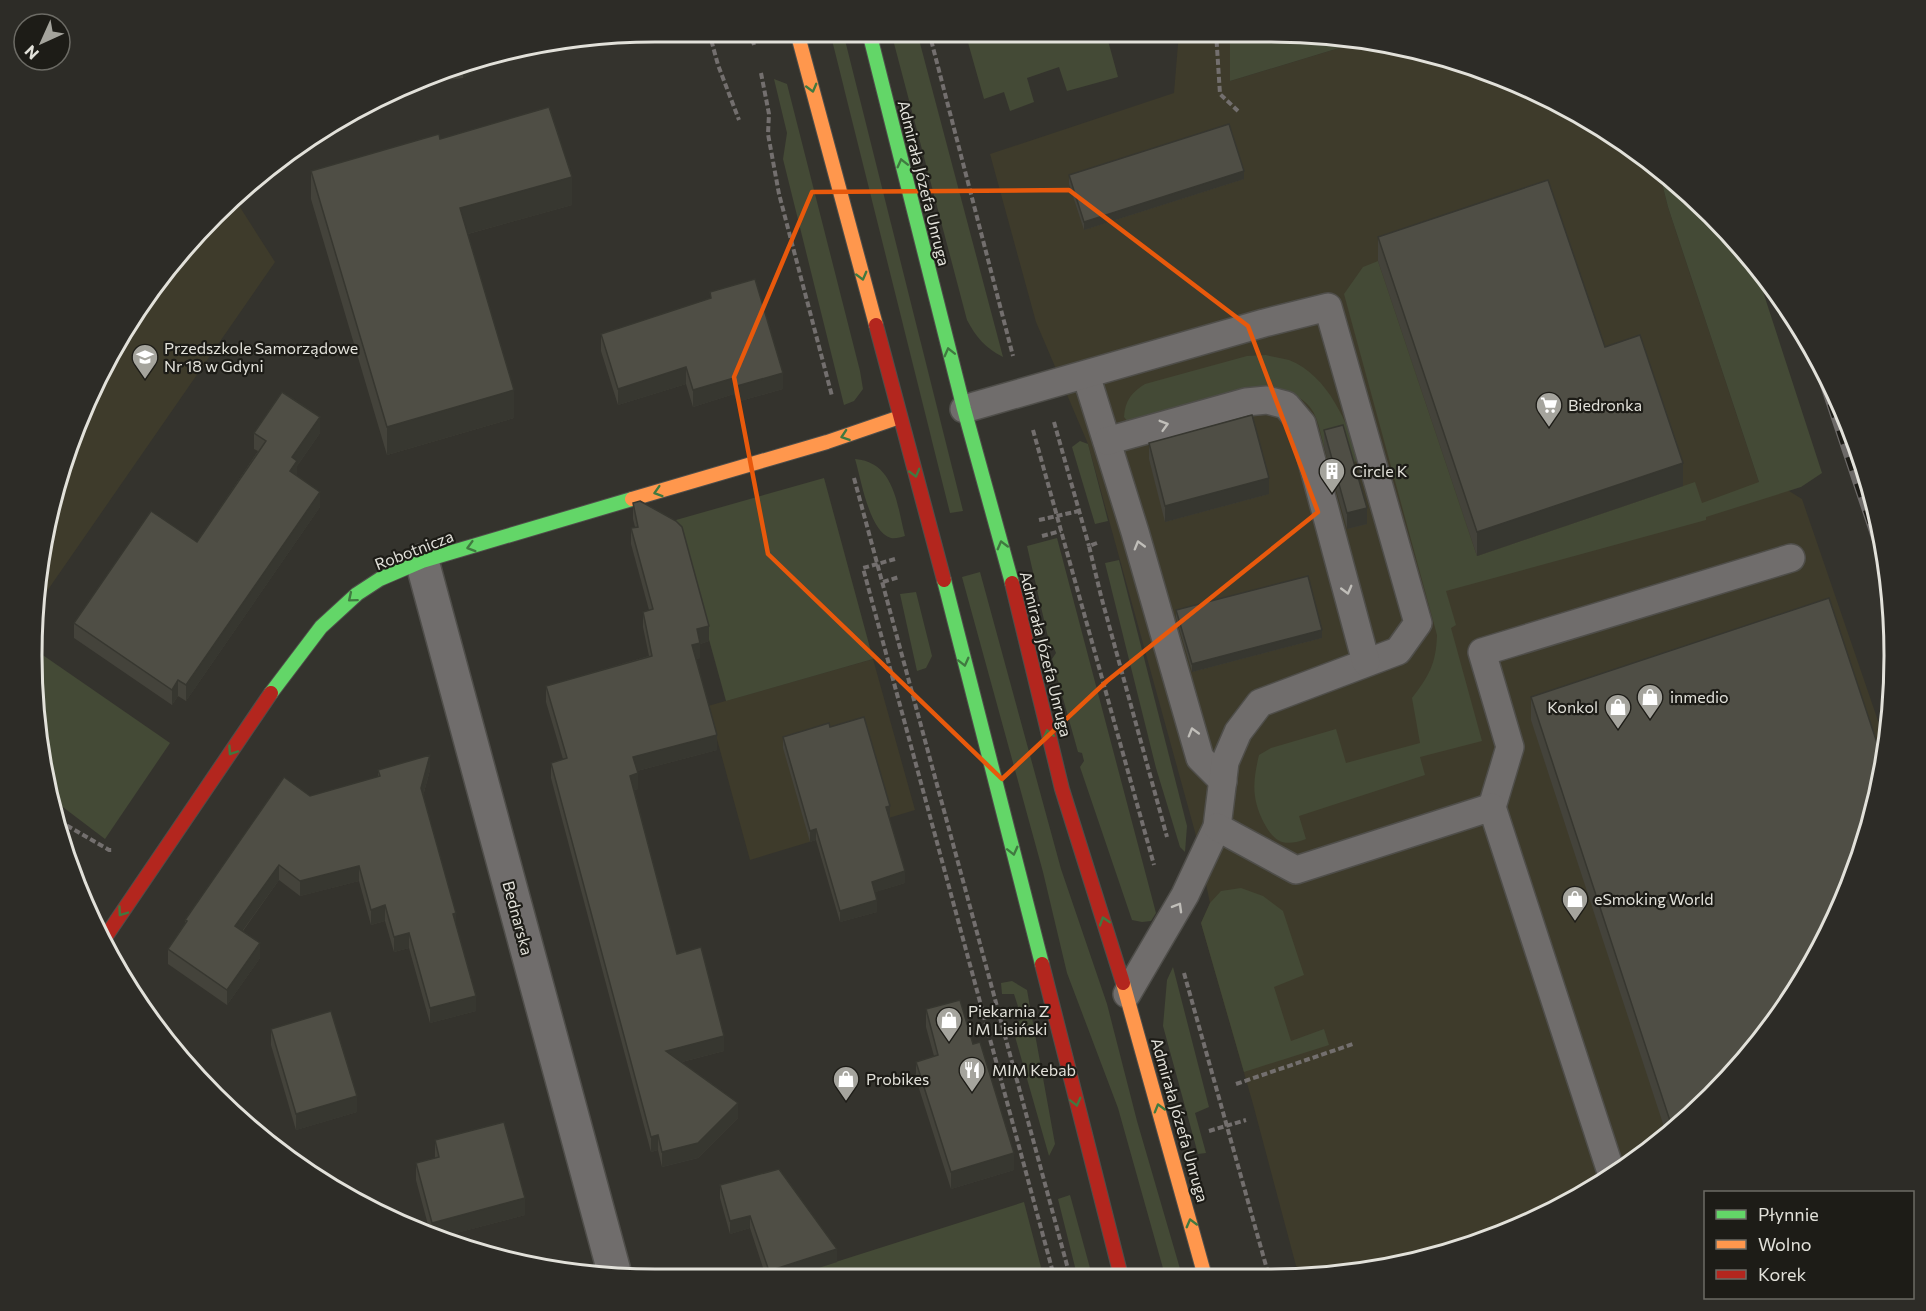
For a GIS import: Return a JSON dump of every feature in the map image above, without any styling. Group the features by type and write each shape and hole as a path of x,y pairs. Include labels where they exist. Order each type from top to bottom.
{"street":[{"path":"800,42 936,548 1119,1269"},
{"name":"Admirała Józefa Unruga","path":"872,42 964,409 1003,547 1062,789 1127,994 1203,1269"},
{"name":"Robotnicza","path":"108,933 256,715 327,619 358,592 387,575 422,561 843,437 900,417"},
{"name":"Bednarska","path":"422,561 613,1268"}],"lane":[{"path":"964,409 1264,323 1328,307 1418,623 1398,651 1260,703 1238,732 1225,762 1217,827 1185,895 1127,994"},
{"path":"1086,375 1135,532 1200,758 1223,781"},
{"path":"1107,441 1246,402 1267,400 1286,405 1302,424 1366,662"},
{"path":"1609,1167 1492,807 1510,747 1482,652 1791,558"},
{"path":"1217,827 1296,870 1492,807"}],"path":[{"path":"712,42 739,120"},
{"path":"932,42 998,293 1089,546 1167,837"},
{"path":"1217,42 1220,94 1238,111"},
{"path":"760,68 769,114 768,134 779,194 1068,1269"},
{"path":"1033,390 1170,922 1267,1269"},
{"path":"1089,546 1135,532"},
{"path":"863,568 1052,1269"},
{"path":"67,826 108,849 127,850 156,864"},
{"path":"1236,1084 1353,1044"}],"highlighted area":[{"path":"1069,190 1248,326 1318,512 1107,681 1002,779 768,554 734,377 812,192"}],"shaded area":[{"path":"1178,42 1230,42 1230,81 1344,46 1390,54 1468,75 1542,105 1611,145 1662,184 1759,482 1789,491 1802,499 1880,726 1863,814 1851,853 1821,927 1802,961 1756,1031 1704,1089 1675,1117 1611,1166 1542,1206 1468,1236 1429,1248 1351,1264 1297,1268 1201,923 1210,903 1195,832 1088,444 1036,322 990,154 1174,93"},
{"name":"Przedszkole Samorządowe Nr 18 w Gdyni","path":"239,206 275,262 45,594 54,536 75,458 105,384 145,315 194,251"},
{"path":"873,659 915,810 750,860 708,706"}],"green space":[{"path":"832,42 846,42 963,511 950,513"},
{"path":"894,42 920,42 1003,357 982,342 967,320"},
{"path":"968,42 1108,42 1118,77 1067,91 1059,67 1027,78 1034,102 1010,111 1004,92 984,99"},
{"path":"1230,42 1311,43 1344,46 1230,81"},
{"path":"774,79 787,84 860,371 863,389 854,401 844,405 783,159 787,133"},
{"path":"1662,184 1732,251 1762,289 1822,473 1801,487 1706,517 1706,520 1446,591 1456,625 1451,628 1482,741 1420,757 1425,775 1299,816 1306,839 1286,843 1276,839 1264,823 1255,797 1255,773 1259,755 1271,748 1336,729 1346,763 1420,743 1412,698 1427,676 1435,654 1437,635 1344,294 1363,267 1378,261 1477,556 1695,482 1702,503 1759,482"},
{"path":"1266,355 1289,360 1303,367 1326,389 1342,416 1360,460 1349,464 1343,441 1324,447 1312,409 1292,394 1128,422 1124,417 1130,397 1145,384 1247,356"},
{"path":"1080,441 1088,444 1108,521 1095,524 1072,447"},
{"path":"855,459 879,468 886,477 896,499 905,536 891,538 883,534 877,526 867,503"},
{"path":"824,478 873,659 726,701 676,520"},
{"path":"1057,538 1156,913 1151,921 1132,920 1080,767 1084,761 1082,753 1078,752 1052,659 1056,653 1050,646 1027,546"},
{"path":"1119,560 1187,826 1185,852 1180,847 1156,768 1105,563"},
{"path":"980,572 1061,869 1107,1004 1137,1121 1180,1269 1163,1269 1118,1108 1067,973 1043,872 962,577"},
{"path":"916,592 932,656 926,668 917,671 900,594"},
{"path":"42,655 170,743 105,839 61,806 47,736"},
{"path":"1241,888 1263,896 1283,911 1304,975 1274,987 1291,1041 1324,1029 1329,1045 1244,1072 1201,923 1210,903 1221,891"},
{"path":"1173,967 1209,1107 1195,1113 1206,1153 1198,1154 1163,1026 1167,980"},
{"path":"1012,981 1027,990 1055,1144 1049,1156 1012,1026 1022,1019 1014,994 1002,994 1001,983"},
{"path":"1070,1195 1090,1269 1076,1269 1058,1199"},
{"path":"1024,1202 1041,1269 821,1269 820,1267"}],"building":[{"path":"549,107 572,177 460,208 514,390 387,427 311,171 439,134 440,139"},
{"path":"1229,124 1244,171 1084,222 1069,175"},
{"name":"Biedronka","path":"1548,180 1605,347 1640,335 1683,463 1477,532 1378,237"},
{"path":"755,279 783,373 737,386 734,378 693,390 686,367 618,389 601,334 711,298 710,292"},
{"path":"282,392 320,417 292,457 297,461 290,471 320,492 186,685 178,680 172,690 74,623 151,511 197,542 266,441 254,433"},
{"path":"1252,415 1269,478 1165,506 1149,443"},
{"path":"1343,425 1367,508 1347,513 1324,430"},
{"path":"640,501 676,521 682,527 709,626 697,629 700,643 692,645 717,735 633,757 638,773 630,776 677,954 701,947 724,1036 666,1051 738,1103 698,1143 662,1152 658,1135 651,1137 551,763 567,758 546,686 652,656 643,612 653,609 631,528 638,527 633,503"},
{"path":"1308,576 1322,630 1192,664 1176,610"},
{"path":"1829,598 1877,744 1863,814 1851,853 1821,927 1802,962 1781,996 1732,1060 1670,1121 1531,697"},
{"path":"864,717 890,806 886,807 905,871 872,882 877,900 840,911 816,829 810,831 783,737 829,723 830,727"},
{"path":"430,755 421,788 456,913 453,914 476,996 430,1008 409,933 394,937 385,905 371,910 359,866 300,881 279,865 235,926 260,943 227,990 168,949 187,921 185,920 284,777 310,796 380,776 378,770"},
{"path":"960,1000 973,1044 980,1042 1014,1153 951,1172 916,1062 938,1055 926,1009"},
{"path":"331,1011 357,1096 296,1114 271,1029"},
{"path":"504,1122 525,1198 432,1223 416,1163 439,1157 435,1140"},
{"path":"779,1169 837,1249 775,1269 768,1269 750,1216 730,1221 720,1185"}],"railway":[{"path":"1830,405 1868,517"}],"traffic: fast":[{"path":"872,42 964,409 1012,583"},
{"path":"271,693 321,627 357,594 380,579 422,561 632,499"},
{"path":"944,580 1042,964"}],"traffic: slow":[{"path":"800,42 876,325"},
{"path":"632,499 827,442 900,417"},
{"path":"1123,983 1203,1269"}],"traffic: jam":[{"path":"876,325 944,580"},
{"path":"1012,583 1062,789 1123,983"},
{"path":"108,933 271,693"},
{"path":"1042,964 1119,1269"}],"place":[{"name":"Przedszkole Samorządowe Nr 18 w Gdyni","path":"145,380"},
{"name":"Biedronka","path":"1549,428"},
{"name":"Circle K","path":"1332,494"},
{"name":"inmedio","path":"1650,720"},
{"name":"Konkol","path":"1618,730"},
{"name":"eSmoking World","path":"1575,922"},
{"name":"Piekarnia Z i M Lisiński","path":"949,1043"},
{"name":"MIM Kebab","path":"972,1093"},
{"name":"Probikes","path":"846,1102"}]}
